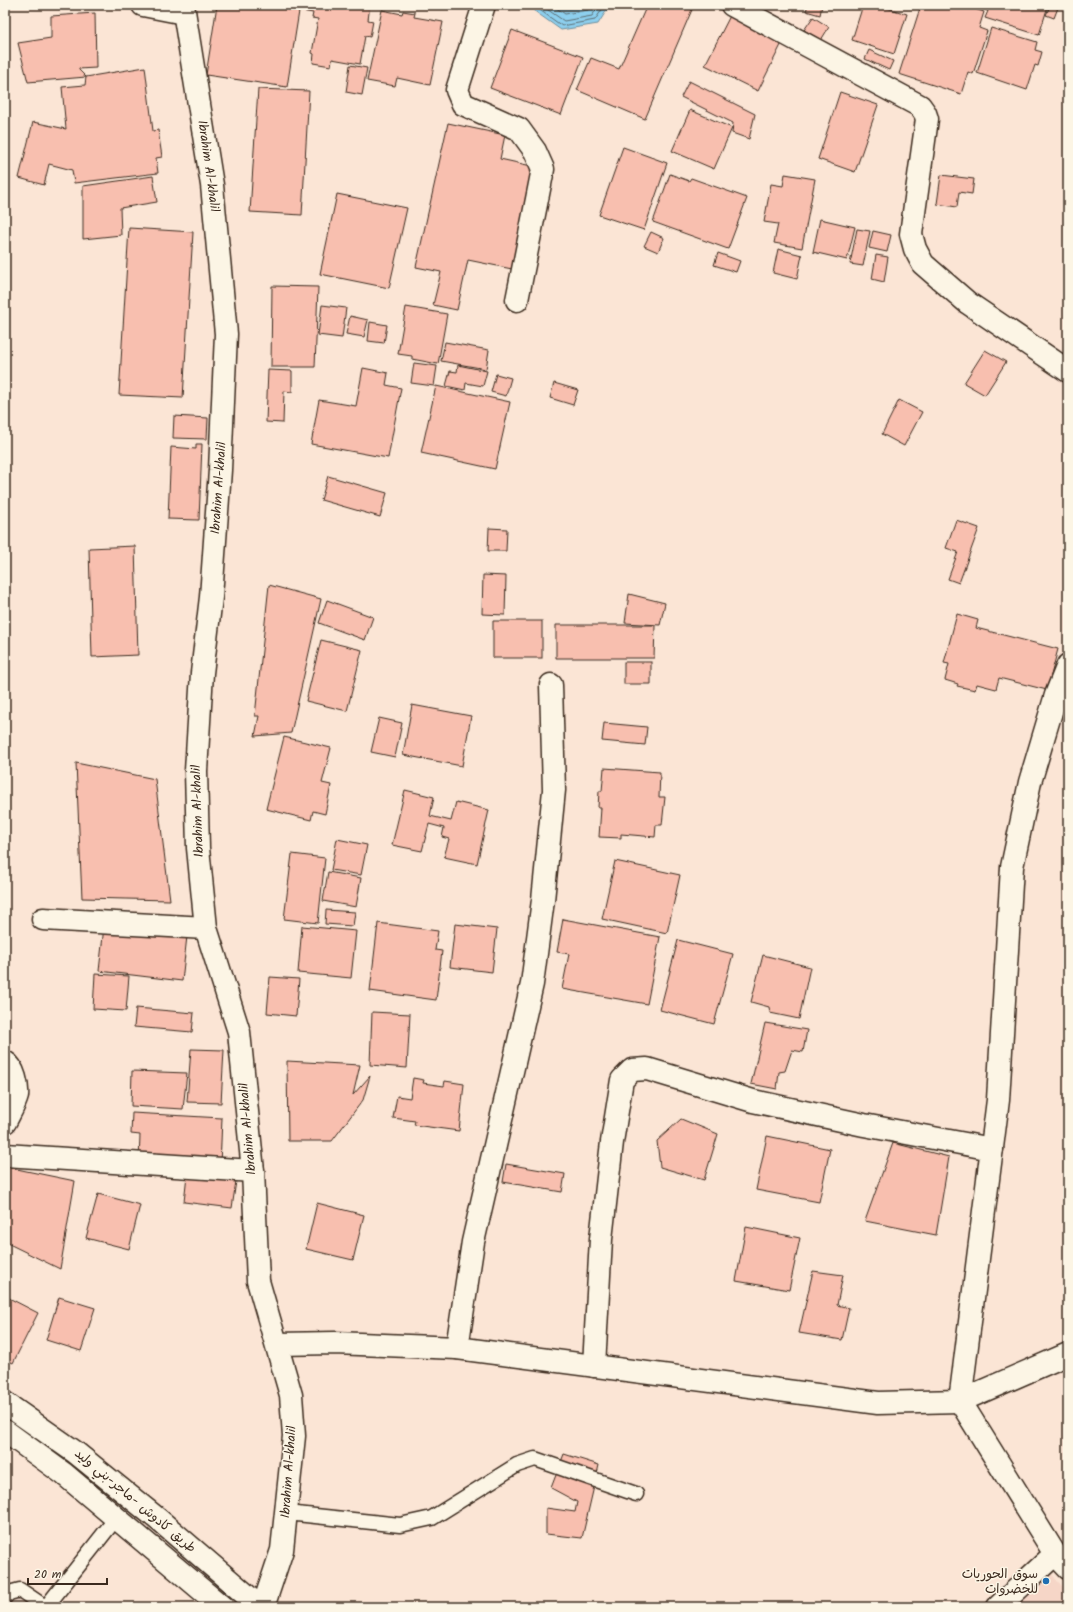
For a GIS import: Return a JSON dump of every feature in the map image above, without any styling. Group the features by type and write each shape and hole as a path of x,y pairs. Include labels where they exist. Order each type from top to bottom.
{"main road":[{"path":"143,5 183,9"},
{"path":"484,5 457,90 464,104 519,129 535,150 543,169 517,300"},
{"path":"732,5 766,13 827,58 920,106 926,113 927,119 911,234 915,249 923,264 968,303 1068,371"},
{"name":"Ibrahim Al-khalil","path":"183,9 212,185 226,334 214,565 202,673 196,771 198,848 206,928 239,1032 253,1171 258,1281 292,1395 294,1436 282,1550 263,1607"},
{"path":"998,1607 1061,1561 960,1401 998,1100 1012,867 1030,782 1056,695 1068,665"},
{"path":"457,1348 473,1242 532,984 543,900 554,790 551,685"},
{"path":"43,919 206,928"},
{"path":"5,1062 9,1064 16,1079 17,1096 5,1122"},
{"path":"594,1366 601,1240 612,1142 622,1080 632,1070 647,1069 753,1101 864,1125 992,1149"},
{"path":"5,1155 253,1171"},
{"path":"278,1344 335,1343 457,1348 878,1403 960,1401 1068,1354"},
{"name":"طريق كادوش -ماجر-بني وليد","path":"5,1403 75,1452 159,1520 260,1607"},
{"path":"5,1431 64,1474 117,1517 212,1604"}],"lane":[{"path":"287,1513 400,1525 432,1518 517,1465 535,1459 636,1494"},
{"path":"5,1597 20,1590 45,1607 117,1517"}],"shaded area":[{"name":"سوق الحوريات للخضروات","path":"1047,1569 1068,1593 1068,1607 1007,1607"}],"water":[{"path":"532,5 610,5 598,24 561,30 533,10"}],"building":[{"path":"217,5 300,5 287,87 206,75"},
{"path":"302,5 370,5 368,20 373,21 370,37 365,36 360,64 332,59 331,66 313,63 314,54 312,53 318,19 312,18 313,13 301,11"},
{"path":"647,5 694,5 645,119 577,90 591,58 619,69"},
{"path":"808,5 822,5 820,15 806,11"},
{"path":"863,5 877,5 907,14 894,54 852,40"},
{"path":"921,5 962,5 984,12 979,28 987,31 973,74 968,72 961,94 899,74"},
{"path":"984,5 1048,6 1039,35 985,18 988,11 983,9"},
{"path":"1048,5 1059,5 1054,18 1046,15 1050,6"},
{"path":"734,8 786,35 758,91 705,65"},
{"path":"382,10 402,14 403,11 415,13 414,17 443,22 430,85 397,78 395,86 367,81"},
{"path":"95,13 96,68 78,69 86,77 28,82 18,43 51,38 51,16"},
{"path":"813,17 829,27 821,40 804,30"},
{"path":"991,28 1037,42 1035,50 1042,52 1038,66 1035,65 1027,90 977,73"},
{"path":"512,30 583,57 561,115 490,88"},
{"path":"869,50 893,61 889,70 865,59"},
{"path":"350,65 367,68 362,95 346,92"},
{"path":"145,67 153,131 158,130 162,157 156,158 158,173 74,183 72,170 49,164 44,185 19,178 33,122 66,129 62,87 85,85 86,77"},
{"path":"689,81 755,114 749,139 732,133 733,123 681,97"},
{"path":"258,89 309,91 302,215 250,212"},
{"path":"840,92 878,105 855,172 818,159"},
{"path":"690,110 732,128 714,169 672,151"},
{"path":"448,123 505,135 500,159 536,167 512,269 468,260 457,310 433,305 441,272 416,267"},
{"path":"623,147 667,163 644,230 599,215"},
{"path":"670,174 689,181 691,178 747,198 728,249 653,222"},
{"path":"785,174 815,179 802,248 774,243 778,224 764,222 771,184 783,186"},
{"path":"941,175 974,179 972,194 959,192 957,207 937,204"},
{"path":"153,176 157,202 120,208 121,235 83,239 83,186"},
{"path":"337,194 407,208 389,288 320,274"},
{"path":"820,219 855,227 847,260 813,252"},
{"path":"129,228 193,232 183,398 119,395"},
{"path":"857,229 870,231 863,266 850,264"},
{"path":"873,231 891,235 887,252 869,248"},
{"path":"651,232 664,238 658,252 644,246"},
{"path":"778,249 802,255 797,279 773,273"},
{"path":"718,253 740,261 736,272 714,265"},
{"path":"876,255 888,257 884,282 872,279"},
{"path":"272,286 318,287 315,367 271,367"},
{"path":"322,305 346,308 342,338 318,335"},
{"path":"406,307 447,314 438,364 412,359 412,356 398,354"},
{"path":"350,316 368,320 364,337 346,334"},
{"path":"370,322 387,325 384,343 368,341"},
{"path":"445,342 489,350 486,369 441,361"},
{"path":"985,350 1006,362 985,395 964,383"},
{"path":"414,363 437,366 434,386 411,383"},
{"path":"458,365 487,371 483,386 466,383 465,390 446,386 450,371 457,372"},
{"path":"363,368 388,373 386,385 401,388 388,458 311,444 319,400 356,406"},
{"path":"268,370 292,371 292,392 284,391 283,423 266,422"},
{"path":"496,374 511,378 506,396 491,392"},
{"path":"554,383 578,390 573,405 550,398"},
{"path":"436,386 510,402 495,469 421,453"},
{"path":"899,400 922,412 904,446 882,434"},
{"path":"174,416 208,418 207,439 173,438"},
{"path":"196,444 202,444 199,520 168,519 171,447 196,449"},
{"path":"328,476 387,493 380,517 321,500"},
{"path":"956,520 979,528 959,583 948,579 958,552 946,548"},
{"path":"489,528 507,529 506,551 488,551"},
{"path":"135,546 138,655 92,657 89,548"},
{"path":"483,575 506,576 505,615 482,614"},
{"path":"269,585 321,599 291,733 255,736 259,716 255,716"},
{"path":"629,594 665,603 660,625 625,623"},
{"path":"327,600 373,617 365,640 319,623"},
{"path":"957,614 978,620 976,628 1058,649 1047,690 999,678 996,689 977,684 975,690 957,686 958,684 945,680 949,664 944,663"},
{"path":"493,621 542,621 542,658 493,658"},
{"path":"556,625 655,625 654,658 556,658"},
{"path":"321,640 362,650 347,711 306,701"},
{"path":"624,662 651,662 651,684 624,684"},
{"path":"412,705 471,716 462,766 403,755"},
{"path":"379,718 402,723 395,757 371,752"},
{"path":"604,723 647,727 645,745 602,741"},
{"path":"284,737 331,748 322,783 331,785 325,814 313,811 311,820 266,809"},
{"path":"76,763 155,779 170,900 82,898"},
{"path":"604,768 660,772 659,797 665,797 662,825 656,825 655,837 621,834 621,838 599,837 601,808 598,808 599,791 602,791"},
{"path":"405,790 434,797 430,816 451,821 456,802 489,810 477,864 444,857 449,839 442,837 444,828 429,824 422,851 392,845"},
{"path":"337,839 367,845 361,875 331,870"},
{"path":"292,854 325,858 318,923 284,919"},
{"path":"615,861 680,875 667,933 602,919"},
{"path":"328,872 361,878 356,907 323,901"},
{"path":"326,910 355,912 353,926 325,924"},
{"path":"563,919 660,937 647,1004 562,989 569,954 557,952"},
{"path":"378,923 438,931 435,950 442,951 436,1000 370,991"},
{"path":"455,924 497,929 492,972 450,967"},
{"path":"302,926 356,931 351,978 298,973"},
{"path":"104,927 187,936 182,981 99,971"},
{"path":"678,940 733,954 714,1024 660,1010"},
{"path":"763,955 810,967 799,1019 770,1013 769,1007 751,1002"},
{"path":"95,974 129,976 126,1011 93,1009"},
{"path":"270,977 299,979 296,1016 267,1013"},
{"path":"136,1008 194,1013 192,1032 134,1027"},
{"path":"372,1012 410,1014 407,1068 370,1065"},
{"path":"765,1023 807,1030 803,1052 792,1050 785,1071 779,1072 777,1089 751,1084"},
{"path":"191,1049 224,1050 221,1103 187,1102"},
{"path":"287,1061 360,1065 353,1095 370,1076 363,1100 332,1141 288,1141"},
{"path":"132,1071 187,1073 183,1109 131,1106"},
{"path":"413,1078 424,1080 423,1083 444,1086 445,1081 464,1084 459,1131 414,1125 415,1121 393,1118 397,1096 410,1098"},
{"path":"132,1113 222,1118 220,1166 139,1162 140,1135 131,1134"},
{"path":"681,1119 718,1134 704,1180 660,1167 657,1141"},
{"path":"767,1136 830,1149 819,1202 756,1190"},
{"path":"893,1143 949,1157 936,1235 865,1221"},
{"path":"506,1164 565,1174 562,1192 503,1182"},
{"path":"7,1167 75,1181 60,1269 5,1242 5,1173"},
{"path":"187,1175 236,1181 232,1208 184,1202"},
{"path":"98,1194 140,1205 129,1249 86,1238"},
{"path":"317,1203 364,1215 353,1260 306,1249"},
{"path":"746,1227 800,1238 789,1290 736,1281"},
{"path":"813,1271 843,1275 837,1305 849,1308 842,1340 799,1333"},
{"path":"5,1296 38,1313 13,1363 5,1359"},
{"path":"59,1297 95,1308 81,1351 46,1340"},
{"path":"564,1454 599,1465 582,1538 546,1534 546,1508 575,1512 577,1502 551,1488"}],"place":[{"name":"سوق الحوريات للخضروات","path":"1046,1581"}]}
